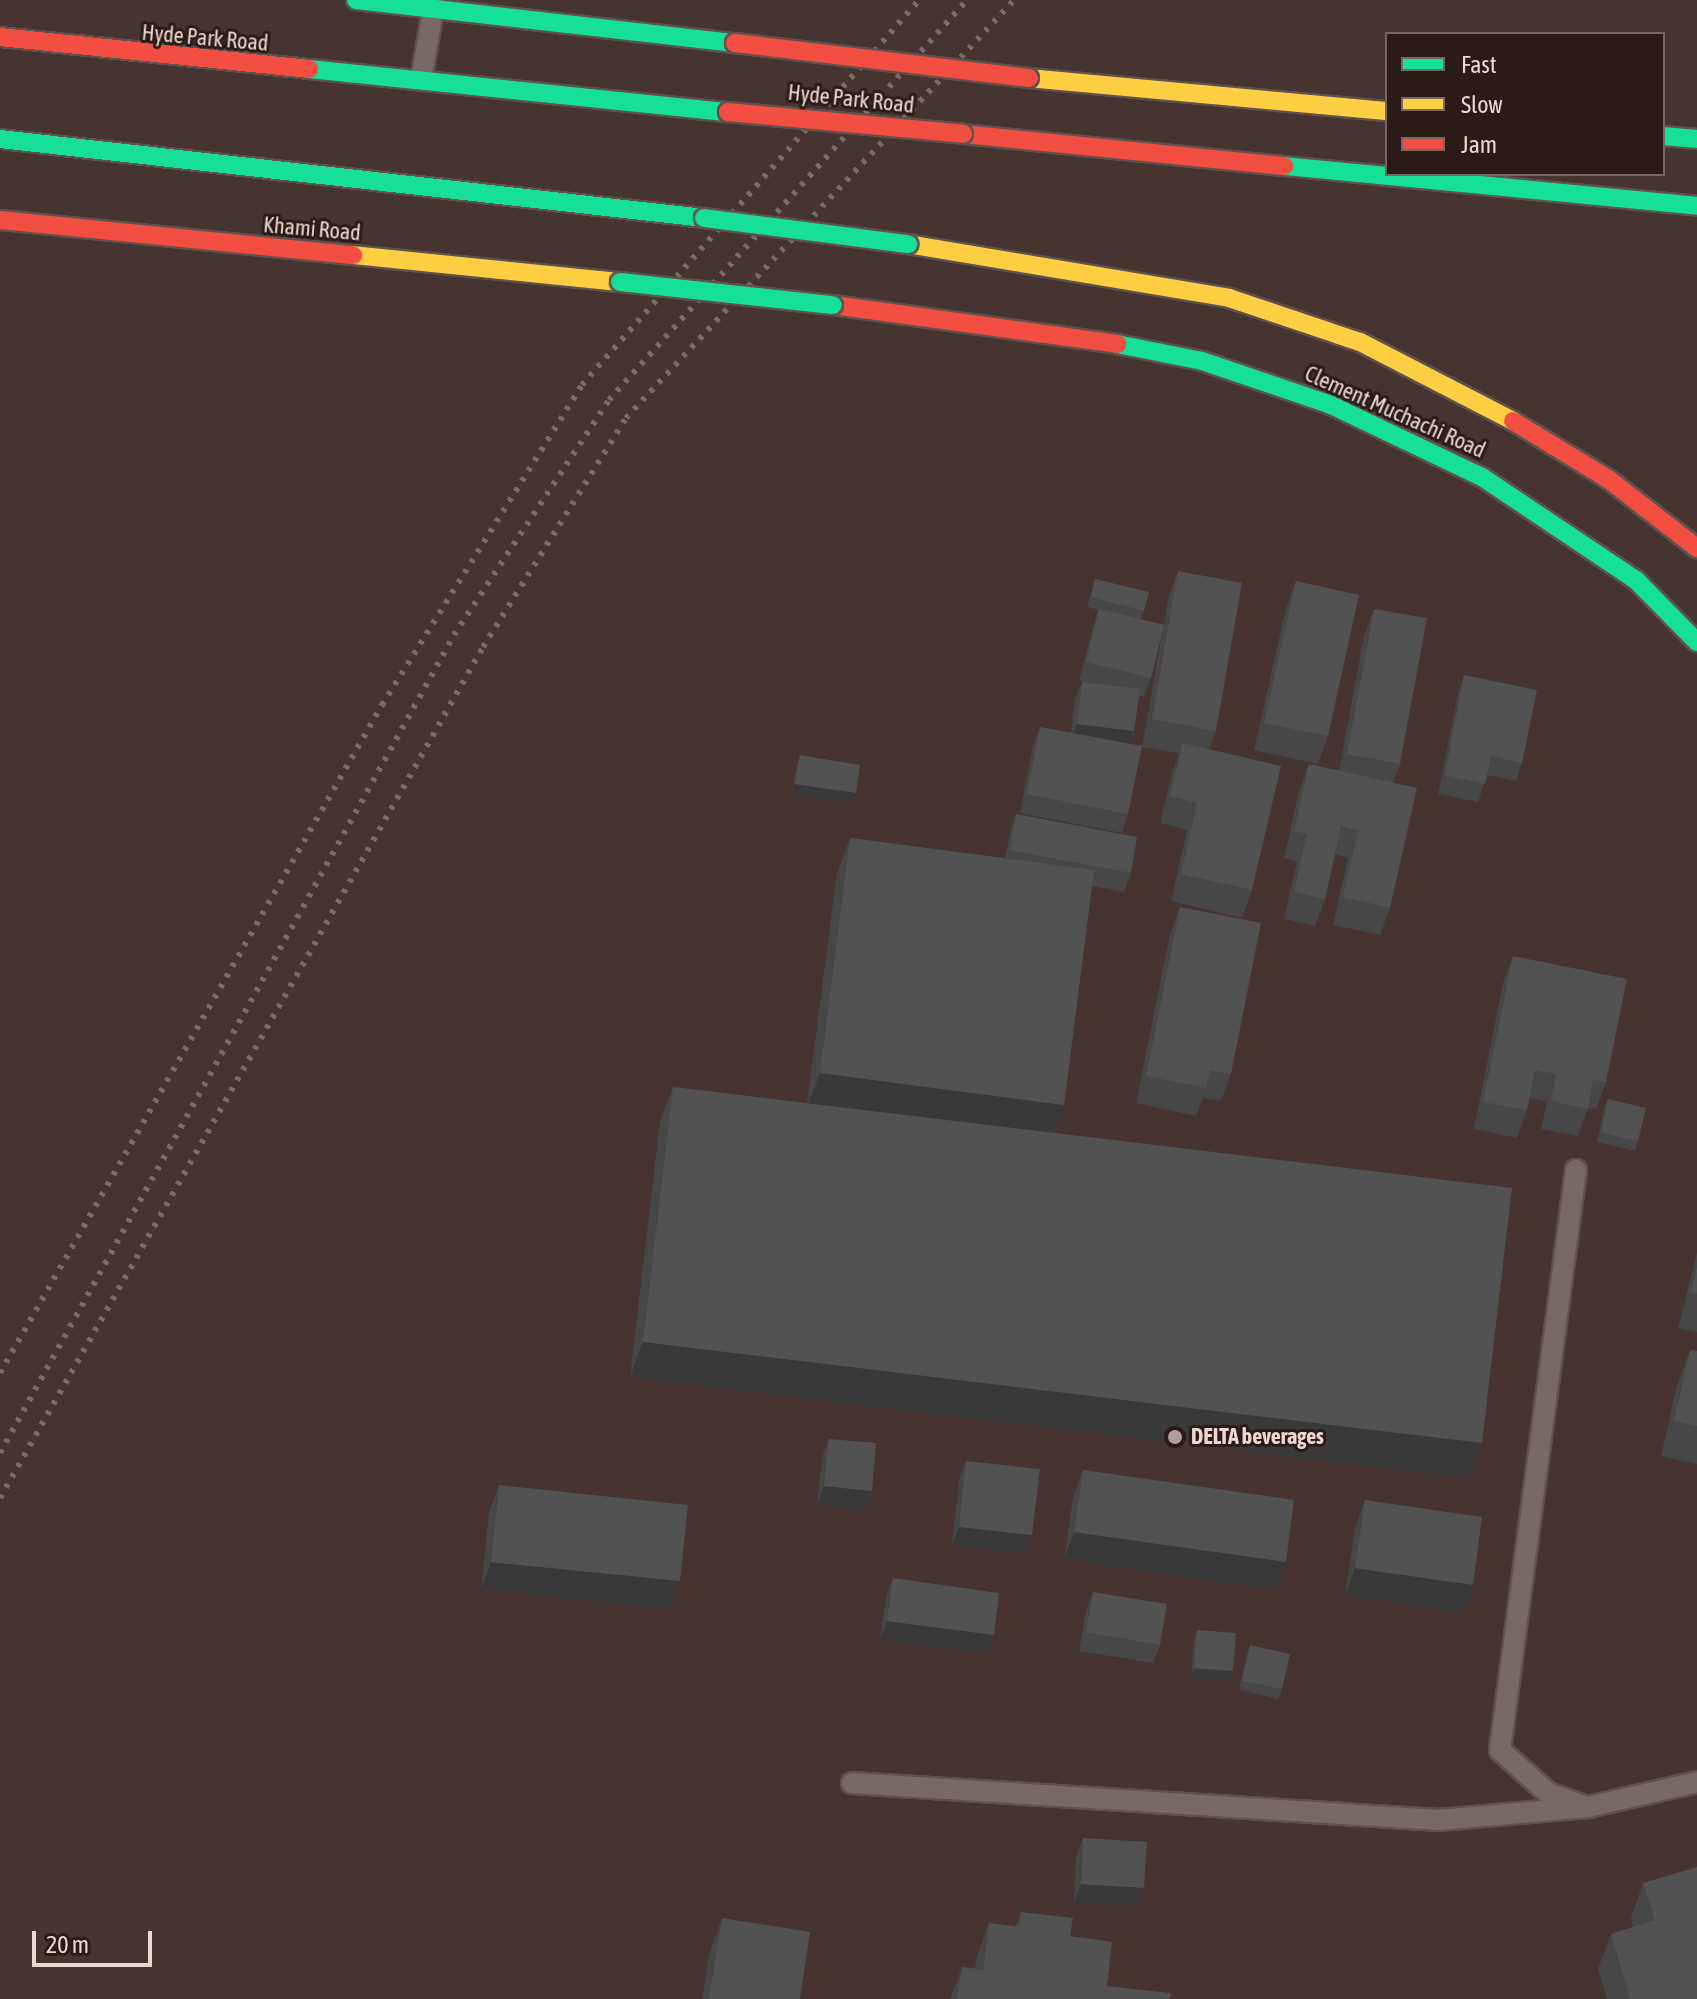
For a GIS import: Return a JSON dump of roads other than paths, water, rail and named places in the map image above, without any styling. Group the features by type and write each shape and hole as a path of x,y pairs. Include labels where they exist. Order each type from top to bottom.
{"main road":[{"name":"Hyde Park Road","path":"356,0 434,5 1029,78 1385,111"},
{"name":"Hyde Park Road","path":"0,37 1385,175"},
{"path":"1665,136 1697,139"},
{"name":"Clement Muchachi Road","path":"0,139 908,244 1229,298 1360,342 1476,398 1595,470 1697,548"},
{"name":"Hyde Park Road","path":"1391,176 1697,206"},
{"name":"Khami Road","path":"0,220 833,305"},
{"name":"Clement Muchachi Road","path":"833,305 1044,330 1174,355 1331,405 1482,477 1636,580 1697,642"}],"lane":[{"path":"421,80 434,5"},
{"path":"1576,1170 1500,1750 1548,1793 1588,1807"},
{"path":"852,1783 1424,1820 1588,1807 1697,1782"}],"railway":[{"path":"0,1373 382,705 582,385 919,0"},
{"path":"0,1453 454,635 609,400 967,0"},
{"path":"0,1498 483,647 626,418 1014,0"}],"place":[{"name":"DELTA beverages","path":"1175,1437"}]}
